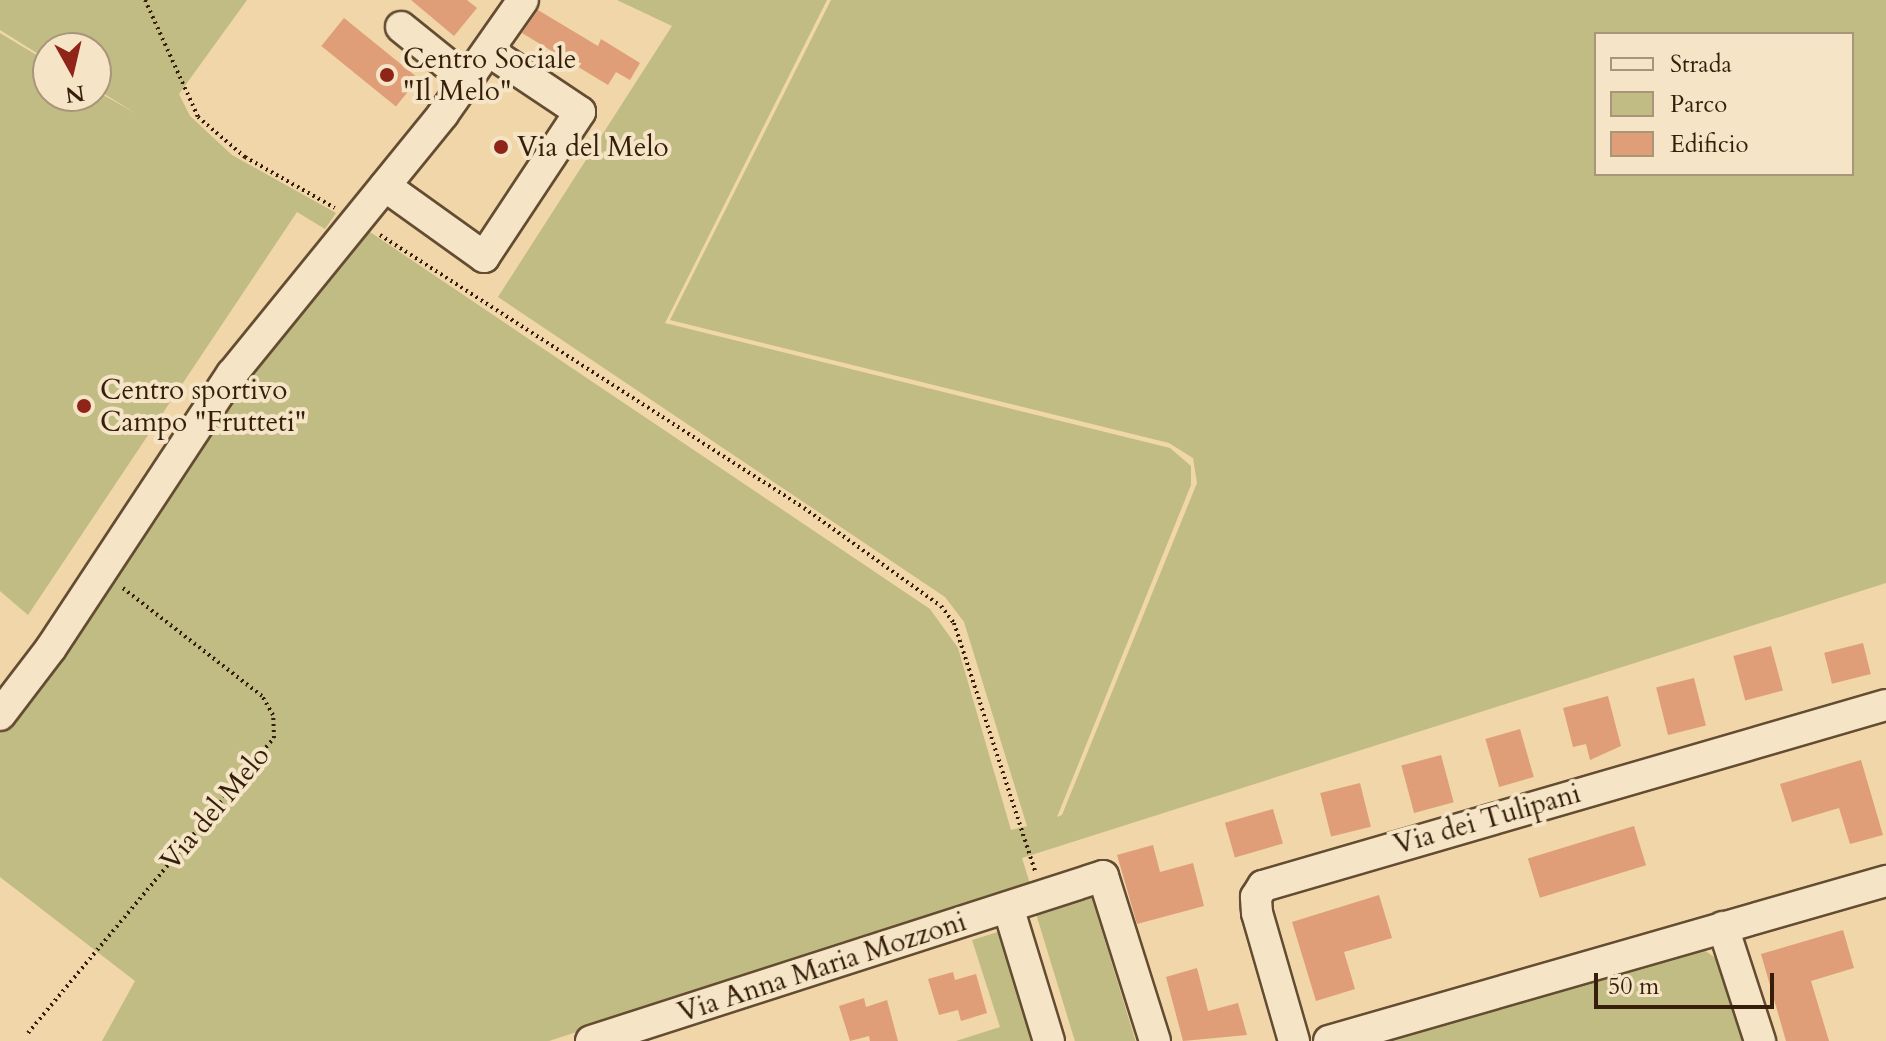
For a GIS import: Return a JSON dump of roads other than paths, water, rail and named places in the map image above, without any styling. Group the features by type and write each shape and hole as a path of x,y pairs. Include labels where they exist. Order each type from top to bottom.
{"street":[{"path":"0,715 102,572 232,374 468,81 523,0"},
{"path":"401,27 468,81"},
{"path":"385,186 484,257 580,112 490,52"},
{"name":"Via dei Tulipani","path":"1294,1041 1257,913 1256,897 1263,886 1877,706"},
{"name":"Via Anna Maria Mozzoni","path":"591,1041 1103,876 1155,1041"},
{"path":"1329,1041 1886,881"},
{"path":"1008,907 1049,1041"},
{"path":"1723,927 1760,1041"}],"place":[{"name":"Centro Sociale \"Il Melo\"","path":"387,75"},
{"name":"Via del Melo","path":"501,147"},
{"name":"Centro sportivo Campo \"Frutteti\"","path":"84,406"}]}
